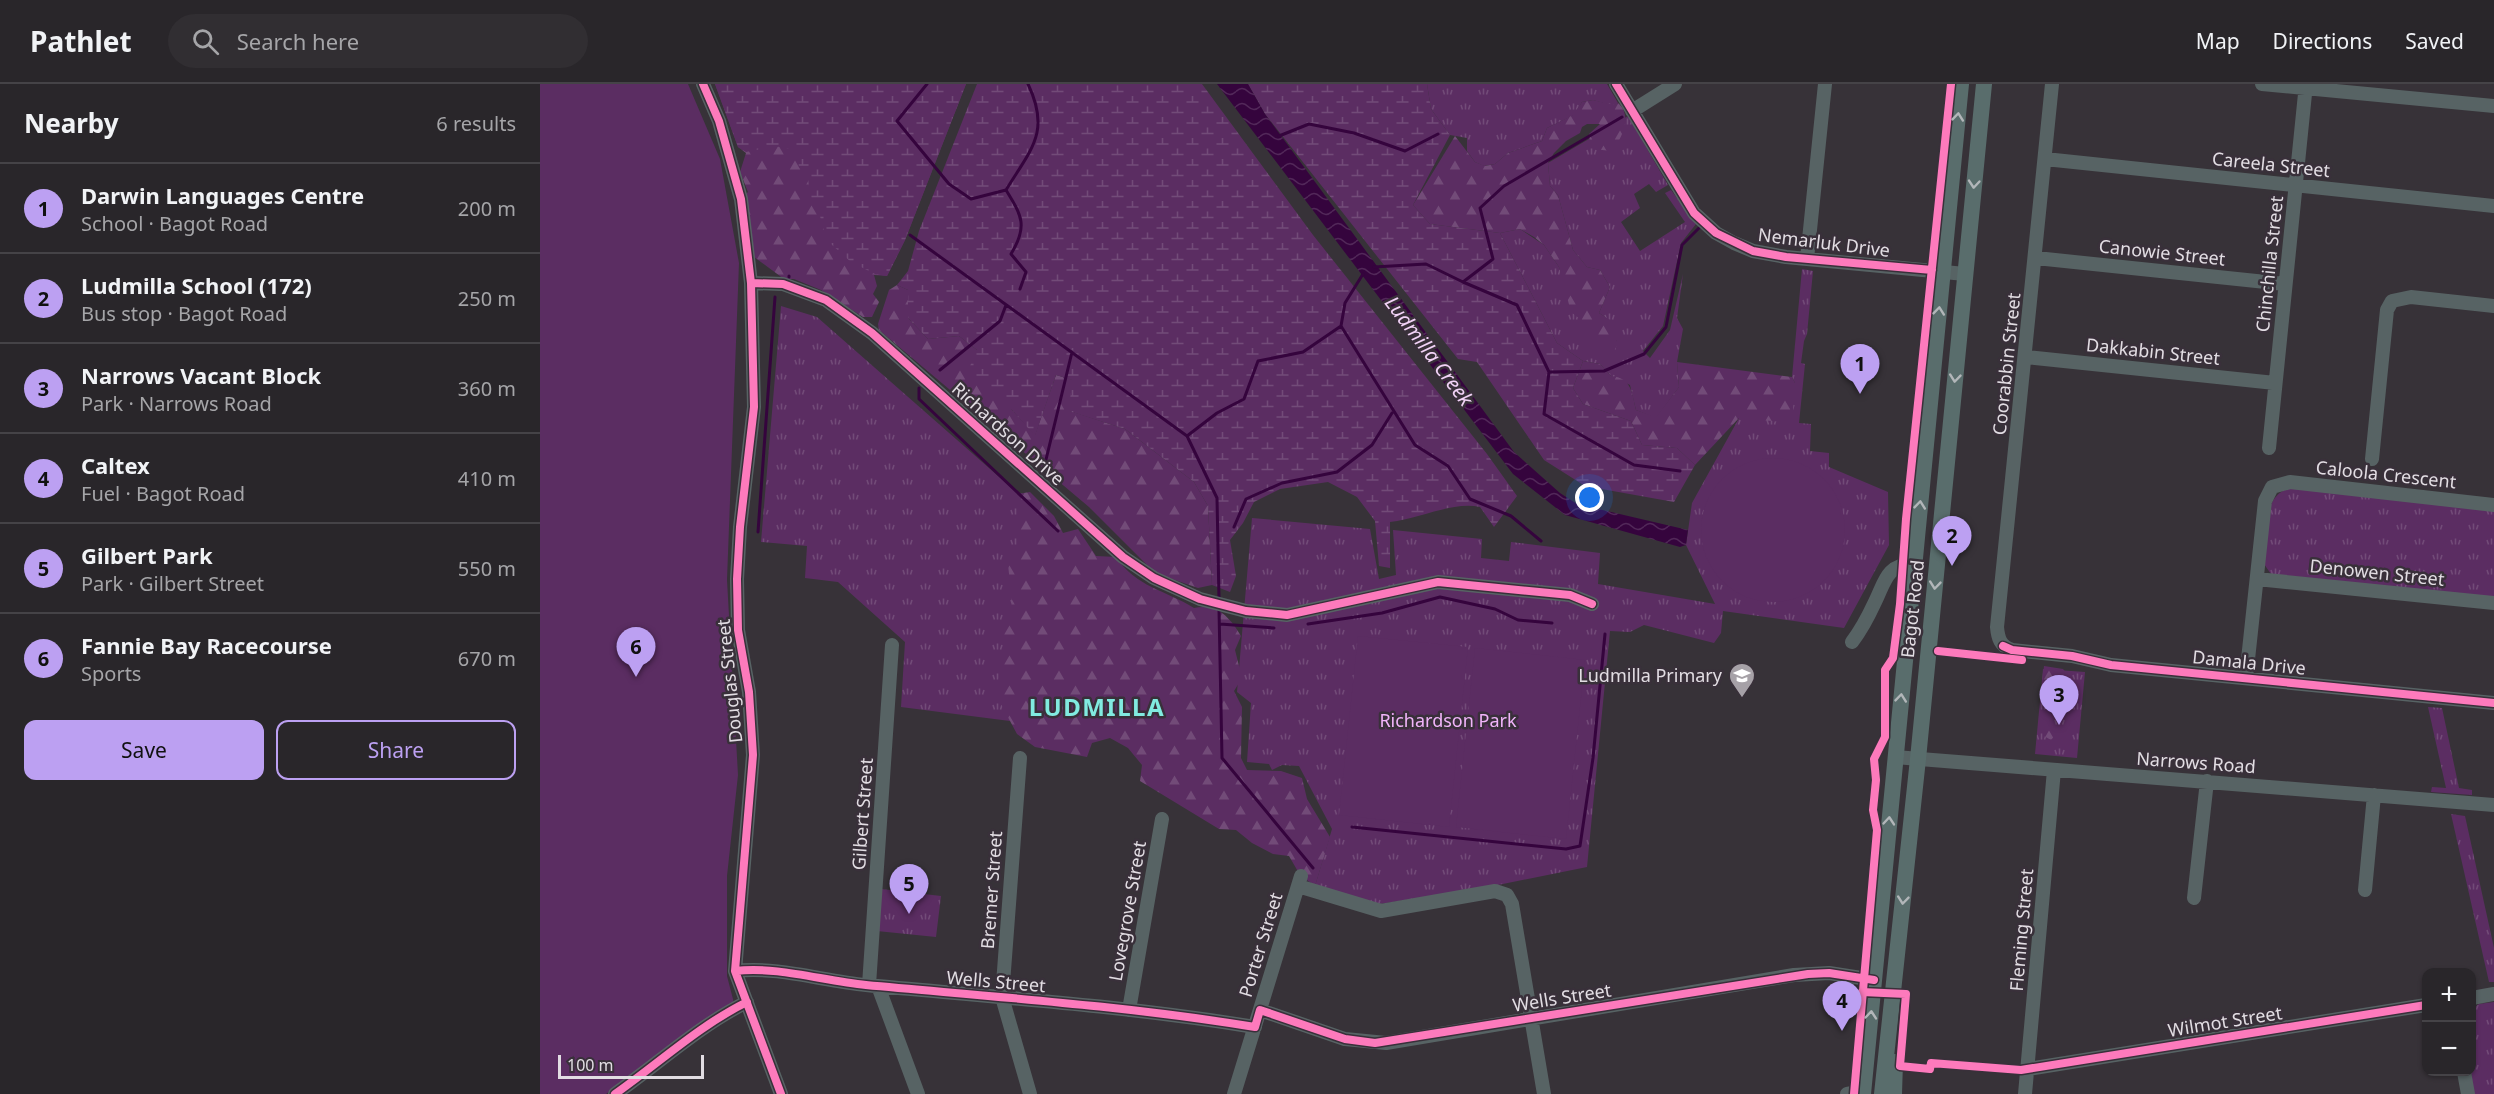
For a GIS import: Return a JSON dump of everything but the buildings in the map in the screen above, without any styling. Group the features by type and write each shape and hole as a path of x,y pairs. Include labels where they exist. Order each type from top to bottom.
{"main road":[{"name":"Bagot Road","path":"1858,1093 1874,980 1961,84"},
{"name":"Bagot Road","path":"1882,1094 1918,759 1984,84"},
{"name":"Bagot Road","path":"1894,994 1896,1039 1894,1094"}],"street":[{"name":"Douglas Street","path":"703,84 719,121 741,199 752,282 751,374 743,447 745,482 737,579 738,630 749,692 753,754 735,971 781,1094"},
{"name":"Nemarluk Drive","path":"1616,84 1694,213 1704,224 1725,238 1753,251 1807,259 1965,274"},
{"path":"1632,111 1676,84"},
{"path":"1807,259 1825,84"},
{"name":"Coorabbin Street","path":"2003,646 1997,627 2052,84"},
{"path":"2262,84 2305,86 2494,106"},
{"name":"Chinchilla Street","path":"2269,448 2305,86"},
{"name":"Careela Street","path":"2045,159 2494,206"},
{"name":"Canowie Street","path":"2036,258 2285,284"},
{"name":"Richardson Drive","path":"752,282 783,284 826,300 872,333 1123,556 1154,578 1200,599 1246,611 1287,615 1437,582 1570,595 1592,604"},
{"name":"Caloola Crescent","path":"2372,459 2387,310 2392,301 2412,297 2494,306"},
{"name":"Dakkabin Street","path":"2026,357 2276,383"},
{"name":"Caloola Crescent","path":"2257,579 2265,501 2274,486 2290,482 2494,505"},
{"path":"1852,642 1875,603 1884,578 1903,564 1914,563"},
{"path":"2246,678 2257,579"},
{"name":"Denowen Street","path":"2257,579 2494,603"},
{"name":"Gilbert Street","path":"892,645 873,986 918,1094"},
{"name":"Damala Drive","path":"2003,646 2012,650 2072,656 2111,664 2494,703"},
{"name":"Narrows Road","path":"1895,757 2494,805"},
{"name":"Bremer Street","path":"1020,758 1002,997 1030,1094"},
{"name":"Fleming Street","path":"2025,1094 2054,770"},
{"path":"2194,898 2207,781"},
{"path":"2365,890 2374,795"},
{"name":"Lovegrove Street","path":"1129,1010 1162,819"},
{"name":"Porter Street","path":"1234,1094 1299,881 1381,911 1495,891 1506,895 1512,904 1531,1018"},
{"name":"Wells Street","path":"735,971 766,971 873,986 1190,1016 1255,1027"},
{"name":"Wells Street","path":"1260,1010 1364,1042 1386,1042 1808,974 1828,973 1874,980"},
{"path":"2476,997 2494,994"},
{"path":"615,1094 699,1034 715,1018 747,1002"},
{"name":"Wilmot Street","path":"2028,1069 2422,1006"},
{"path":"1531,1018 1544,1094"},
{"path":"2465,1076 2468,1094"}],"green space":[{"path":"540,84 688,84 720,159 739,263 727,580 738,775 727,876 727,976 734,1003 606,1094 540,1094"},
{"path":"715,84 966,84 905,240 887,276 874,275 877,286 873,294 879,302 872,317 863,317 821,290 794,279 784,279 754,257 745,195 748,192 740,172 746,153 738,147"},
{"path":"715,84 966,84 905,240 887,276 875,274 851,262 831,244 822,226 819,210 810,196 808,178 799,167 797,150 774,146 746,152 738,147"},
{"path":"977,84 1202,84 1313,235 1487,454 1517,496 1494,527 1480,507 1470,506 1447,508 1390,522 1390,568 1379,566 1375,521 1357,497 1328,482 1280,489 1254,502 1243,523 1230,540 1236,576 1230,592 1212,585 1208,506 1194,482 1125,429 1069,411 1072,380 1056,375 1035,436 1012,410 967,373 977,350 959,336 928,339 908,318 908,290 897,285 908,271 919,231"},
{"path":"1248,84 1427,84 1431,109 1450,135 1413,205 1430,224 1500,233 1557,343 1583,361 1573,388 1583,404 1631,421 1642,445 1677,448 1695,465 1674,502 1585,486 1544,460 1477,362 1458,359 1265,114"},
{"path":"1427,84 1607,84 1618,103 1614,106 1593,100 1582,102 1574,115 1547,128 1542,141 1508,153 1495,164 1484,166 1475,162 1467,151 1467,138 1450,135 1431,109"},
{"path":"1593,100 1614,105 1618,103 1625,114 1622,134 1611,151 1594,149 1590,143 1589,134 1600,124 1587,124 1582,127 1580,133 1566,141 1548,163 1550,186 1558,195 1573,250 1587,267 1600,270 1610,287 1599,313 1613,322 1617,342 1615,353 1600,353 1596,342 1584,335 1584,322 1571,312 1559,267 1544,245 1534,237 1520,229 1500,233 1430,224 1413,205 1455,136 1475,162 1485,166 1495,164 1508,153 1542,141 1547,128 1573,115 1582,102"},
{"path":"1628,116 1668,185 1656,192 1649,184 1634,194 1640,208 1621,222 1640,251 1685,222 1665,193 1671,190 1696,224 1681,243 1663,326 1643,351 1650,358 1670,330 1683,274 1677,318 1683,329 1677,362 1679,387 1656,418 1636,410 1630,385 1611,376 1600,364 1583,361 1557,343 1500,233 1520,229 1544,245 1559,267 1564,280 1617,342 1605,317 1599,313 1610,287 1600,270 1587,267 1573,250 1558,195 1550,186 1548,163"},
{"name":"Richardson Park","path":"1802,269 1813,271 1807,334 1801,363 1805,364 1799,423 1811,424 1810,451 1829,453 1829,467 1888,492 1889,545 1844,628 1723,611 1721,633 1714,643 1644,625 1630,632 1610,631 1587,867 1488,887 1380,904 1315,886 1332,829 1299,766 1282,765 1272,770 1269,764 1247,762 1251,703 1237,692 1252,518 1370,529 1379,579 1396,575 1393,530 1482,539 1481,558 1509,561 1511,542 1600,553 1598,584 1715,604 1686,545 1692,503 1739,418 1795,383 1792,377"},
{"path":"897,285 908,290 908,318 928,339 959,336 977,350 1012,410 1035,435 1056,375 1073,380 1070,411 1125,429 1194,482 1208,506 1212,585 1198,588 1155,573 1089,507 879,330 878,324 889,290"},
{"path":"781,306 817,317 1023,498 1010,721 901,707 905,642 838,582 805,578 807,546 761,542"},
{"path":"1583,361 1600,364 1611,376 1618,377 1627,383 1636,410 1656,417 1679,387 1677,362 1792,377 1795,383 1792,423 1739,418 1695,465 1677,448 1642,445 1631,421 1583,404 1573,388"},
{"path":"1773,458 1801,463 1824,479 1840,502 1845,530 1840,558 1824,581 1801,597 1773,602 1745,597 1722,581 1706,558 1701,530 1706,502 1722,479 1745,463"},
{"path":"2291,488 2494,508 2494,597 2271,574 2264,564 2265,531 2269,509 2281,492"},
{"path":"1030,492 1054,516 1063,533 1078,529 1096,556 1116,557 1142,582 1194,608 1216,610 1227,617 1237,629 1241,636 1235,650 1242,678 1234,691 1242,707 1241,758 1247,770 1281,771 1302,778 1307,799 1330,837 1315,886 1300,875 1289,856 1273,854 1252,843 1236,830 1219,829 1140,781 1142,765 1128,748 1110,738 1092,743 1087,757 1035,747 1017,734 994,691 1003,659 1002,624 1013,613 1008,564 1017,562 1017,494"},
{"path":"1358,636 1468,647 1449,827 1339,815"},
{"path":"1475,648 1585,660 1566,839 1456,827"},
{"path":"2044,666 2063,669 2067,674 2065,680 2068,690 2052,711 2047,708 2048,702 2045,697 2041,696"},
{"path":"2043,669 2085,672 2077,758 2035,754"},
{"path":"2428,707 2442,708 2459,788 2472,790 2472,795 2431,792 2432,787 2446,788"},
{"path":"2047,716 2053,717 2056,734 2051,740 2044,736 2042,720"},
{"path":"2451,814 2465,816 2494,948 2494,982 2489,982"},
{"path":"881,889 941,896 936,937 877,931"},
{"path":"2494,1002 2494,1094 2474,1094 2472,1076 2476,1076 2476,1006"}],"water":[{"name":"Ludmilla Creek","path":"1217,84 1248,84 1265,114 1514,452 1560,493 1577,504 1688,530 1686,545 1680,547 1565,515 1513,474"}],"waterway":[{"path":"927,84 897,121 949,184 971,199 1006,190 1030,151 1038,128 1038,115 1028,84"},
{"path":"1374,267 1426,264 1463,282 1493,259 1480,208 1504,186 1622,117"},
{"path":"1279,136 1309,124 1354,133 1405,151 1438,134"},
{"path":"1006,190 1021,221 1020,236 1011,254 1026,272 1020,289"},
{"path":"1463,282 1517,305 1549,372 1604,371 1644,354 1666,327 1682,245 1699,228"},
{"path":"910,235 1187,436 1217,498 1219,599"},
{"path":"1187,436 1217,413 1244,399 1258,361 1303,352 1341,326 1345,303 1363,274"},
{"path":"758,532 775,297"},
{"path":"940,370 1000,321 1006,305"},
{"path":"1341,326 1415,445 1448,466 1470,499 1511,516 1541,541"},
{"path":"1043,472 1072,352"},
{"path":"1549,372 1544,414 1634,465 1680,471"},
{"path":"919,388 919,399 1058,531"},
{"path":"1234,527 1246,499 1282,483 1337,472 1372,445 1392,413"},
{"path":"1308,624 1382,613 1440,597 1495,609 1518,620 1552,623"},
{"path":"1219,609 1222,758 1313,868"},
{"path":"1220,624 1274,628"},
{"path":"1352,827 1566,849 1580,846 1593,758 1605,634"}],"cycle path":[{"path":"703,84 719,121 741,199 751,283 754,407 740,527 737,579 738,630 749,692 753,755 735,971 781,1094"},
{"path":"1616,84 1694,213 1716,233 1753,251 1786,257 1932,270"},
{"path":"1854,1094 1877,830 1873,810 1876,780 1874,759 1885,737 1885,670 1893,658 1900,604 1906,519 1951,84"},
{"path":"751,283 783,284 826,300 872,333 1123,557 1154,578 1200,599 1246,611 1287,615 1438,582 1570,595 1592,604"},
{"path":"2003,646 2012,650 2072,656 2111,665 2494,703"},
{"path":"1938,651 2022,660"},
{"path":"735,971 784,972 866,985 1110,1008 1255,1027 1260,1010 1345,1039 1375,1043 1808,974 1829,973 1874,980"},
{"path":"1862,992 1906,994 1900,1066 1930,1069 1931,1063 2021,1070 2422,1006"},
{"path":"615,1094 696,1033 747,1002"}],"place":[{"name":"Darwin Languages Centre","path":"1860,394"},
{"name":"Ludmilla School (172)","path":"1952,566"},
{"name":"Fannie Bay Racecourse","path":"636,677"},
{"name":"Ludmilla Primary","path":"1742,699"},
{"name":"Narrows Vacant Block","path":"2059,725"},
{"name":"Gilbert Park","path":"909,914"},
{"name":"Caltex","path":"1842,1031"}],"district":[{"name":"LUDMILLA","path":"1097,708"}]}
